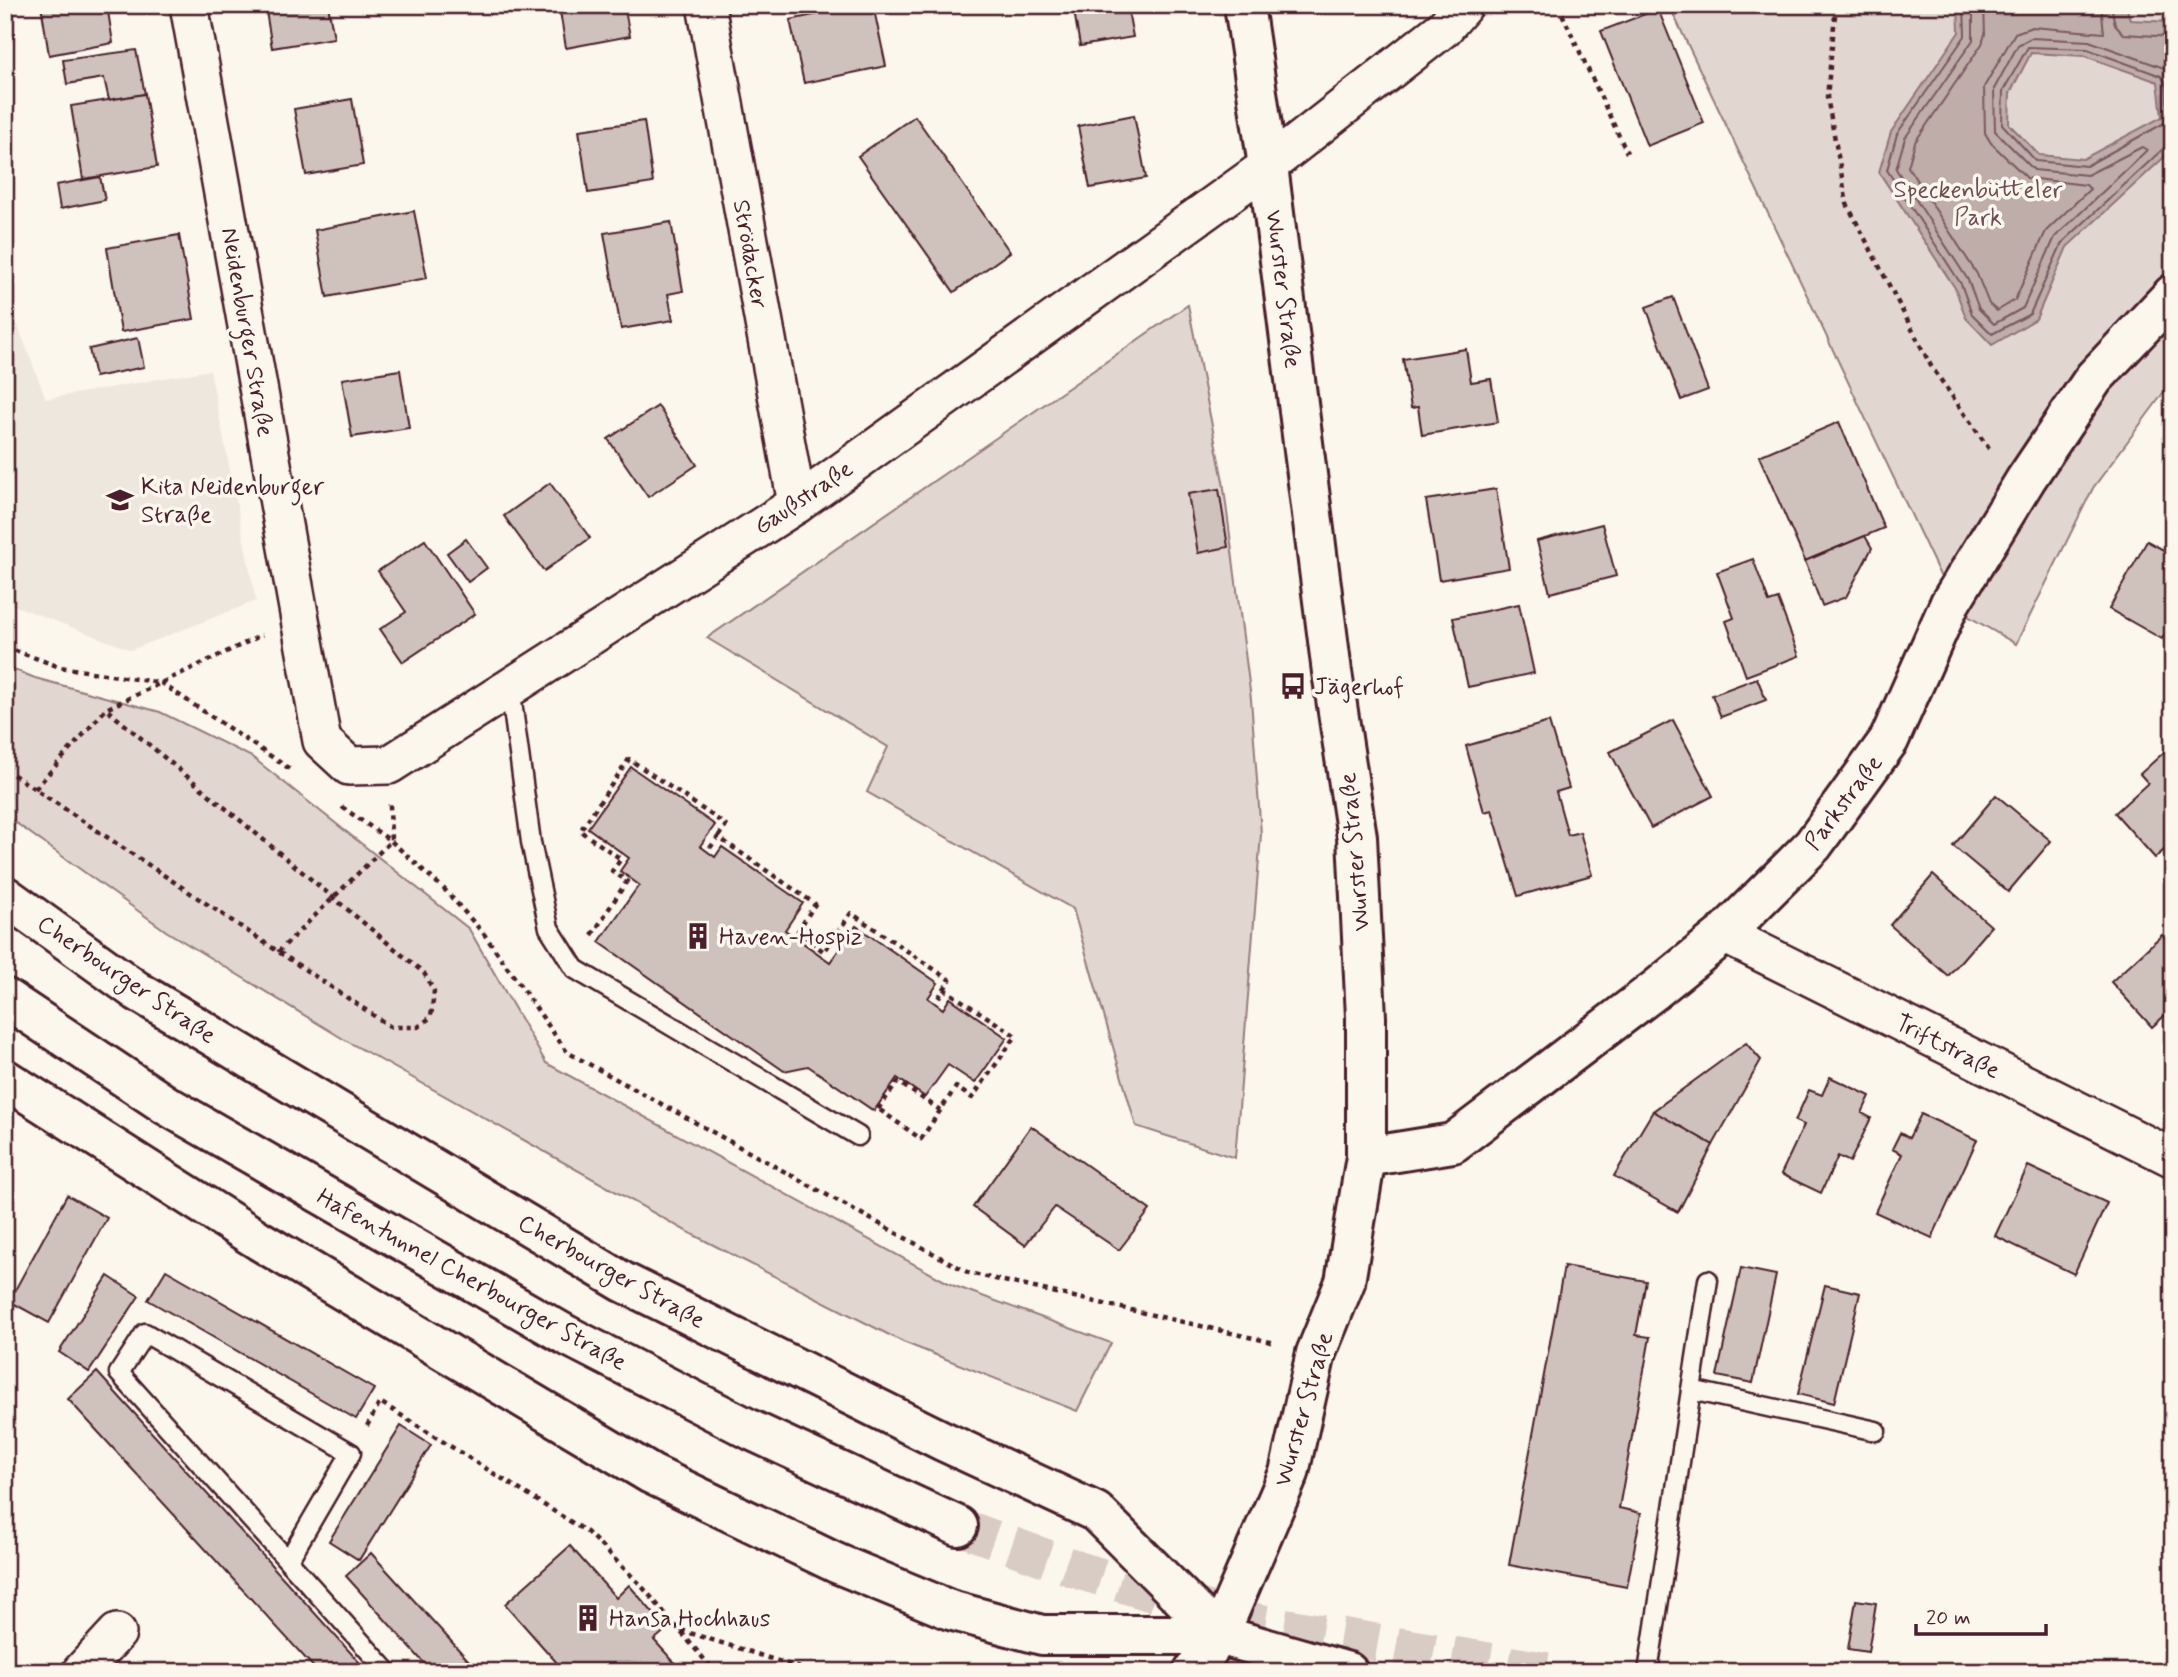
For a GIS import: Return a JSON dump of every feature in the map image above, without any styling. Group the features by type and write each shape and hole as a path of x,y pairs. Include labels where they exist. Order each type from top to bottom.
{"main road":[{"name":"Wurster Straße","path":"1193,1672 1219,1635 1289,1473 1317,1353 1345,1282 1366,1157 1366,1017 1357,837 1332,672 1268,166 1244,5"},
{"name":"Parkstraße","path":"1366,1157 1453,1143 1645,998 1724,934 1814,845 1889,740 1950,603 2026,479 2094,378 2173,294"},
{"name":"Cherbourger Straße","path":"5,896 137,991 623,1282 943,1441 1096,1512 1219,1635"},
{"name":"Hafentunnel Cherbourger Straße","path":"5,998 166,1105 566,1335 753,1431 958,1526"},
{"name":"Cherbourger Straße","path":"5,1079 260,1241 651,1474 836,1563 950,1610 1042,1635 1219,1635 1348,1672"}],"street":[{"name":"Neidenburger Straße","path":"189,5 322,741"},
{"name":"Strödacker","path":"706,5 797,503"},
{"name":"Gaußstraße","path":"322,741 349,766 389,765 797,503 1268,166 1444,28 1464,5"},
{"name":"Triftstraße","path":"1724,934 2173,1158"},
{"path":"80,1672 117,1633"}],"lane":[{"path":"510,687 531,842 550,928 575,969 858,1136"},
{"path":"1648,1672 1708,1280"},
{"path":"288,1561 351,1453 145,1333 119,1373 288,1561 388,1672"},
{"path":"1691,1390 1876,1431"}],"path":[{"path":"1558,5 1627,153"},
{"path":"1836,5 1827,97 1847,204 1931,366 1989,451 2026,479"},
{"path":"35,789 106,709 299,617"},
{"path":"5,769 391,1027 418,1027 431,1017 434,991 424,973 106,709"},
{"path":"575,969 587,942 627,881 612,871 621,859 580,831 629,758 726,825 710,848"},
{"path":"718,837 815,904 798,932 824,952 851,913 950,980 937,1000"},
{"path":"278,952 391,841"},
{"path":"878,1109 921,1139 956,1087 972,1098 1016,1036 944,989"},
{"path":"858,1136 898,1082 940,1110"},
{"path":"351,1453 380,1402 587,1532 639,1583 715,1672"},
{"path":"678,1629 813,1672"}],"shaded area":[{"name":"Kita Neidenburger Straße","path":"5,292 46,399 210,370 256,601 131,650 5,602"}],"green space":[{"name":"Speckenbütteler Park","path":"1669,5 2173,5 2173,380 2093,488 2016,644 1956,609"},
{"path":"1188,305 1223,481 1251,699 1261,834 1235,1158 1136,1126 1073,909 867,792 888,747 707,638"},
{"path":"5,666 35,678 160,712 252,757 469,929 546,1063 952,1285 1111,1343 1077,1411 903,1342 688,1232 345,1040 166,931 5,815"}],"water":[{"path":"1958,5 2126,5 2130,20 2173,22 2173,149 2067,247 2036,319 1992,345 1966,318 1955,288 1879,172 1891,132 1959,32","holes":["2031,53 2085,56 2158,82 2162,117 2083,159 2039,155 2009,124 2010,93"]}],"building":[{"path":"41,5 107,5 113,43 49,55"},
{"path":"265,5 328,5 334,38 272,48"},
{"path":"559,5 624,5 630,36 566,48"},
{"path":"861,5 873,5 886,66 804,83 790,20"},
{"path":"1073,5 1127,5 1133,37 1080,46"},
{"path":"1658,9 1704,123 1647,146 1601,31"},
{"path":"136,50 145,94 109,100 104,78 67,84 63,60"},
{"path":"145,94 157,167 83,179 71,106"},
{"path":"352,99 363,165 306,175 294,109"},
{"path":"1134,115 1146,178 1090,188 1078,126"},
{"path":"915,116 1010,252 954,292 858,156"},
{"path":"644,121 653,183 588,193 579,130"},
{"path":"100,177 105,200 60,209 56,185"},
{"path":"414,211 427,278 327,297 315,230"},
{"path":"671,222 683,291 668,294 673,320 621,329 604,233"},
{"path":"179,235 194,319 121,332 107,248"},
{"path":"1673,297 1708,390 1681,400 1646,307"},
{"path":"138,338 144,367 95,377 89,349"},
{"path":"1466,349 1471,382 1491,379 1498,422 1422,435 1418,407 1411,408 1403,359"},
{"path":"400,370 409,428 352,437 342,379"},
{"path":"658,406 697,465 648,497 608,439"},
{"path":"1839,422 1884,528 1805,561 1759,456"},
{"path":"550,483 590,538 544,571 504,516"},
{"path":"1219,489 1228,547 1198,553 1188,494"},
{"path":"1496,489 1509,568 1439,580 1426,500"},
{"path":"1602,524 1616,576 1550,593 1537,541"},
{"path":"1865,536 1872,548 1846,597 1822,606 1805,561"},
{"path":"466,539 487,568 468,582 447,553"},
{"path":"425,540 475,614 403,662 380,629 406,612 378,571"},
{"path":"2147,541 2173,555 2173,620 2162,639 2109,609"},
{"path":"1753,559 1769,602 1778,599 1799,656 1746,676 1726,621 1734,618 1717,572"},
{"path":"1519,604 1534,673 1468,687 1453,618"},
{"path":"1757,678 1766,700 1721,717 1712,695"},
{"path":"1673,720 1713,796 1651,828 1610,752"},
{"path":"1549,722 1569,788 1556,792 1568,835 1580,832 1592,875 1518,896 1492,810 1484,812 1466,746"},
{"path":"2173,744 2173,842 2155,858 2115,813 2148,783 2140,774"},
{"name":"Haven-Hospiz","path":"631,767 715,825 700,846 715,857 722,847 803,903 785,930 830,962 856,926 938,983 928,998 943,1009 950,998 1007,1038 975,1083 948,1065 925,1097 897,1078 874,1111 808,1066 784,1071 599,942 639,885 620,871 629,858 588,828"},
{"path":"1996,795 2051,841 2008,892 1953,846"},
{"path":"1933,875 1991,926 1948,976 1890,925"},
{"path":"2162,935 2173,946 2173,1008 2152,1027 2111,982"},
{"path":"1746,1043 1761,1060 1713,1145 1653,1111"},
{"path":"1830,1077 1870,1096 1862,1113 1871,1118 1850,1162 1838,1156 1821,1193 1781,1174 1804,1125 1795,1121 1809,1090 1822,1095"},
{"path":"1653,1111 1713,1145 1678,1212 1614,1176"},
{"path":"1921,1114 1977,1140 1932,1238 1875,1212 1902,1154 1892,1149 1900,1133 1909,1138"},
{"path":"1031,1126 1150,1210 1119,1250 1055,1207 1025,1245 973,1207"},
{"path":"2028,1166 2107,1203 2074,1274 1995,1236"},
{"path":"67,1195 107,1218 49,1323 9,1301"},
{"path":"1564,1266 1646,1281 1636,1335 1650,1337 1619,1508 1641,1513 1627,1587 1509,1565"},
{"path":"1741,1268 1776,1275 1753,1383 1717,1376"},
{"path":"166,1270 374,1389 356,1419 148,1300"},
{"path":"108,1276 139,1296 89,1372 59,1352"},
{"path":"1825,1285 1860,1293 1834,1403 1798,1394"},
{"path":"97,1372 368,1672 318,1672 68,1399"},
{"path":"401,1426 431,1445 359,1560 329,1541"},
{"name":"Hansa Hochhaus","path":"570,1546 616,1598 629,1585 667,1629 654,1640 683,1672 565,1672 505,1604"},
{"path":"371,1553 479,1672 432,1672 346,1576"},
{"path":"1856,1600 1876,1603 1868,1652 1848,1649"}],"tunnel":[{"path":"958,1526 1081,1571 1237,1619 1551,1672"}],"place":[{"name":"Kita Neidenburger Straße","path":"120,500"},
{"name":"Jägerhof","path":"1293,686"},
{"name":"Haven-Hospiz","path":"698,936"},
{"name":"Hansa Hochhaus","path":"588,1618"}]}
